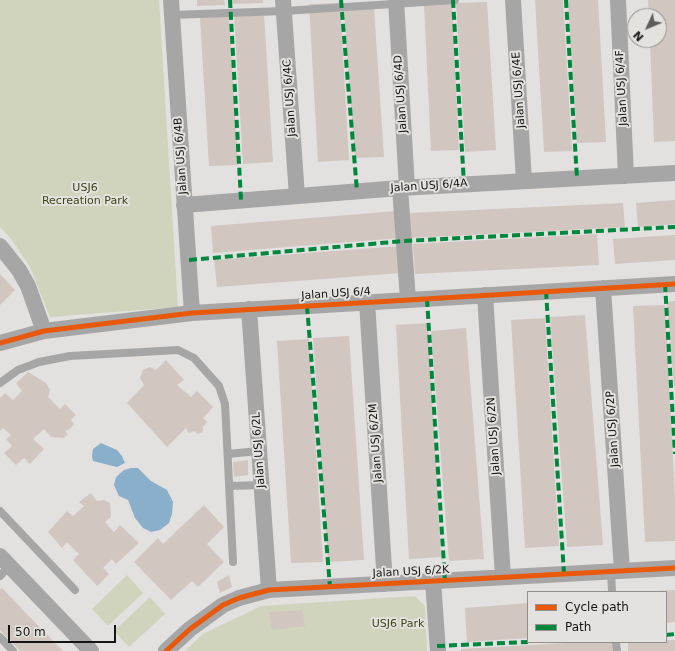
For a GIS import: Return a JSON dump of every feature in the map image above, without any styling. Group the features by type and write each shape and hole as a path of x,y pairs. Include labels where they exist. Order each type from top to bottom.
{"street":[{"name":"Jalan USJ 6/4E","path":"513,0 524,181"},
{"name":"Jalan USJ 6/4F","path":"618,0 626,176"},
{"name":"Jalan USJ 6/4D","path":"396,2 408,300"},
{"name":"Jalan USJ 6/4C","path":"284,5 297,196"},
{"name":"Jalan USJ 6/4B","path":"171,8 192,313"},
{"name":"Jalan USJ 6/4A","path":"184,205 404,188 675,173"},
{"path":"0,246 19,270 28,286 44,331"},
{"name":"Jalan USJ 6/4","path":"0,343 44,331 192,313 675,284"},
{"name":"Jalan USJ 6/2P","path":"604,288 617,572"},
{"name":"Jalan USJ 6/2N","path":"485,295 503,577"},
{"name":"Jalan USJ 6/2M","path":"367,302 385,584"},
{"name":"Jalan USJ 6/2L","path":"249,309 269,590"},
{"path":"3,566 91,651"},
{"name":"Jalan USJ 6/2K","path":"166,651 190,628 223,605 239,598 269,590 675,568"},
{"path":"433,581 438,651"}],"lane":[{"path":"171,8 455,0"},
{"path":"0,384 18,370 39,362 70,356 178,350 194,358 219,386 223,395 228,454 233,562"},
{"path":"228,454 259,451"},
{"path":"229,486 262,485"},
{"path":"0,511 75,590"},
{"path":"612,591 617,572"},
{"path":"0,637 13,651"}],"green space":[{"name":"USJ6 Recreation Park","path":"0,0 159,0 178,307 50,317 30,267 12,240 0,227"},
{"path":"127,575 143,593 108,626 92,609"},
{"name":"USJ6 Park","path":"415,596 425,606 427,651 185,651 203,634 261,606"},
{"path":"150,597 165,614 129,647 114,631"}],"water":[{"path":"101,443 117,450 125,463 117,467 93,461 93,449"},
{"path":"138,468 151,481 167,490 173,502 172,514 169,523 160,530 151,532 143,528 135,518 128,500 119,496 114,485 116,477 124,470"}],"building":[{"path":"197,0 224,0 225,5 197,6"},
{"path":"231,0 263,0 263,3 231,4"},
{"path":"535,0 563,0 572,151 544,152"},
{"path":"568,0 598,0 606,142 577,143"},
{"path":"648,0 675,0 675,141 654,142 650,48 667,48 667,8 648,8"},
{"path":"487,2 496,150 465,152 456,3"},
{"path":"340,3 349,160 318,162 309,4"},
{"path":"452,3 459,150 431,151 424,5"},
{"path":"374,8 384,157 355,158 344,10"},
{"path":"264,13 273,162 243,164 234,15"},
{"path":"229,16 238,165 209,166 200,18"},
{"path":"675,200 675,224 638,227 636,203"},
{"path":"623,203 625,227 410,238 409,213"},
{"path":"397,211 400,238 213,253 211,226"},
{"path":"597,234 599,265 415,274 413,244"},
{"path":"675,235 675,260 615,264 613,239"},
{"path":"400,246 402,273 217,287 214,260"},
{"path":"0,274 15,290 0,305"},
{"path":"675,301 675,386 674,386 667,302"},
{"path":"665,305 675,497 675,541 645,542 633,306"},
{"path":"585,315 603,545 567,547 550,317"},
{"path":"545,318 559,546 525,548 511,320"},
{"path":"428,323 441,557 409,559 396,325"},
{"path":"466,328 484,559 449,561 431,331"},
{"path":"349,336 364,560 328,562 313,338"},
{"path":"309,339 323,562 291,563 277,341"},
{"path":"166,360 184,380 177,385 191,397 197,391 213,407 203,418 207,422 203,427 203,432 198,434 194,431 189,433 186,428 167,447 127,403 144,385 140,378 143,370 150,367 156,370"},
{"path":"28,372 46,383 50,390 48,397 60,409 65,404 76,415 71,420 74,424 71,428 65,431 68,435 63,438 51,437 44,429 33,439 44,449 30,464 24,458 16,465 4,453 12,446 6,439 11,435 3,428 0,431 0,398 5,393 13,400 22,391 16,383"},
{"path":"248,460 248,475 234,477 233,462"},
{"path":"91,493 97,501 104,500 110,503 111,517 105,522 114,532 120,525 139,543 116,564 112,559 103,568 109,574 97,586 73,560 79,554 67,542 62,548 48,532 67,511 73,516 84,506 79,502"},
{"path":"204,505 224,527 207,544 224,562 198,587 192,581 171,600 134,562 158,538 163,544"},
{"path":"229,575 232,587 220,593 217,582"},
{"path":"2,588 63,651 20,651 0,630 0,589"},
{"path":"675,590 675,622 667,623 667,591 655,591"},
{"path":"527,603 527,638 467,642 465,608"},
{"path":"302,610 305,626 272,630 269,612"},
{"path":"667,640 675,640 675,651 628,651 628,643 667,643"},
{"path":"565,643 613,643 614,651 461,651 461,649"}],"marked path":[{"path":"230,0 241,200"},
{"path":"341,0 357,191"},
{"path":"453,0 464,184"},
{"path":"566,0 577,178"},
{"path":"189,260 404,241 675,227"},
{"path":"665,284 675,454"},
{"path":"546,291 564,574"},
{"path":"427,299 445,581"},
{"path":"307,306 330,587"},
{"path":"667,635 675,634"},
{"path":"437,646 527,642"}],"cycle path":[{"path":"0,343 44,331 192,313 675,284"},
{"path":"166,651 190,629 223,605 239,598 269,590 675,568"}]}
